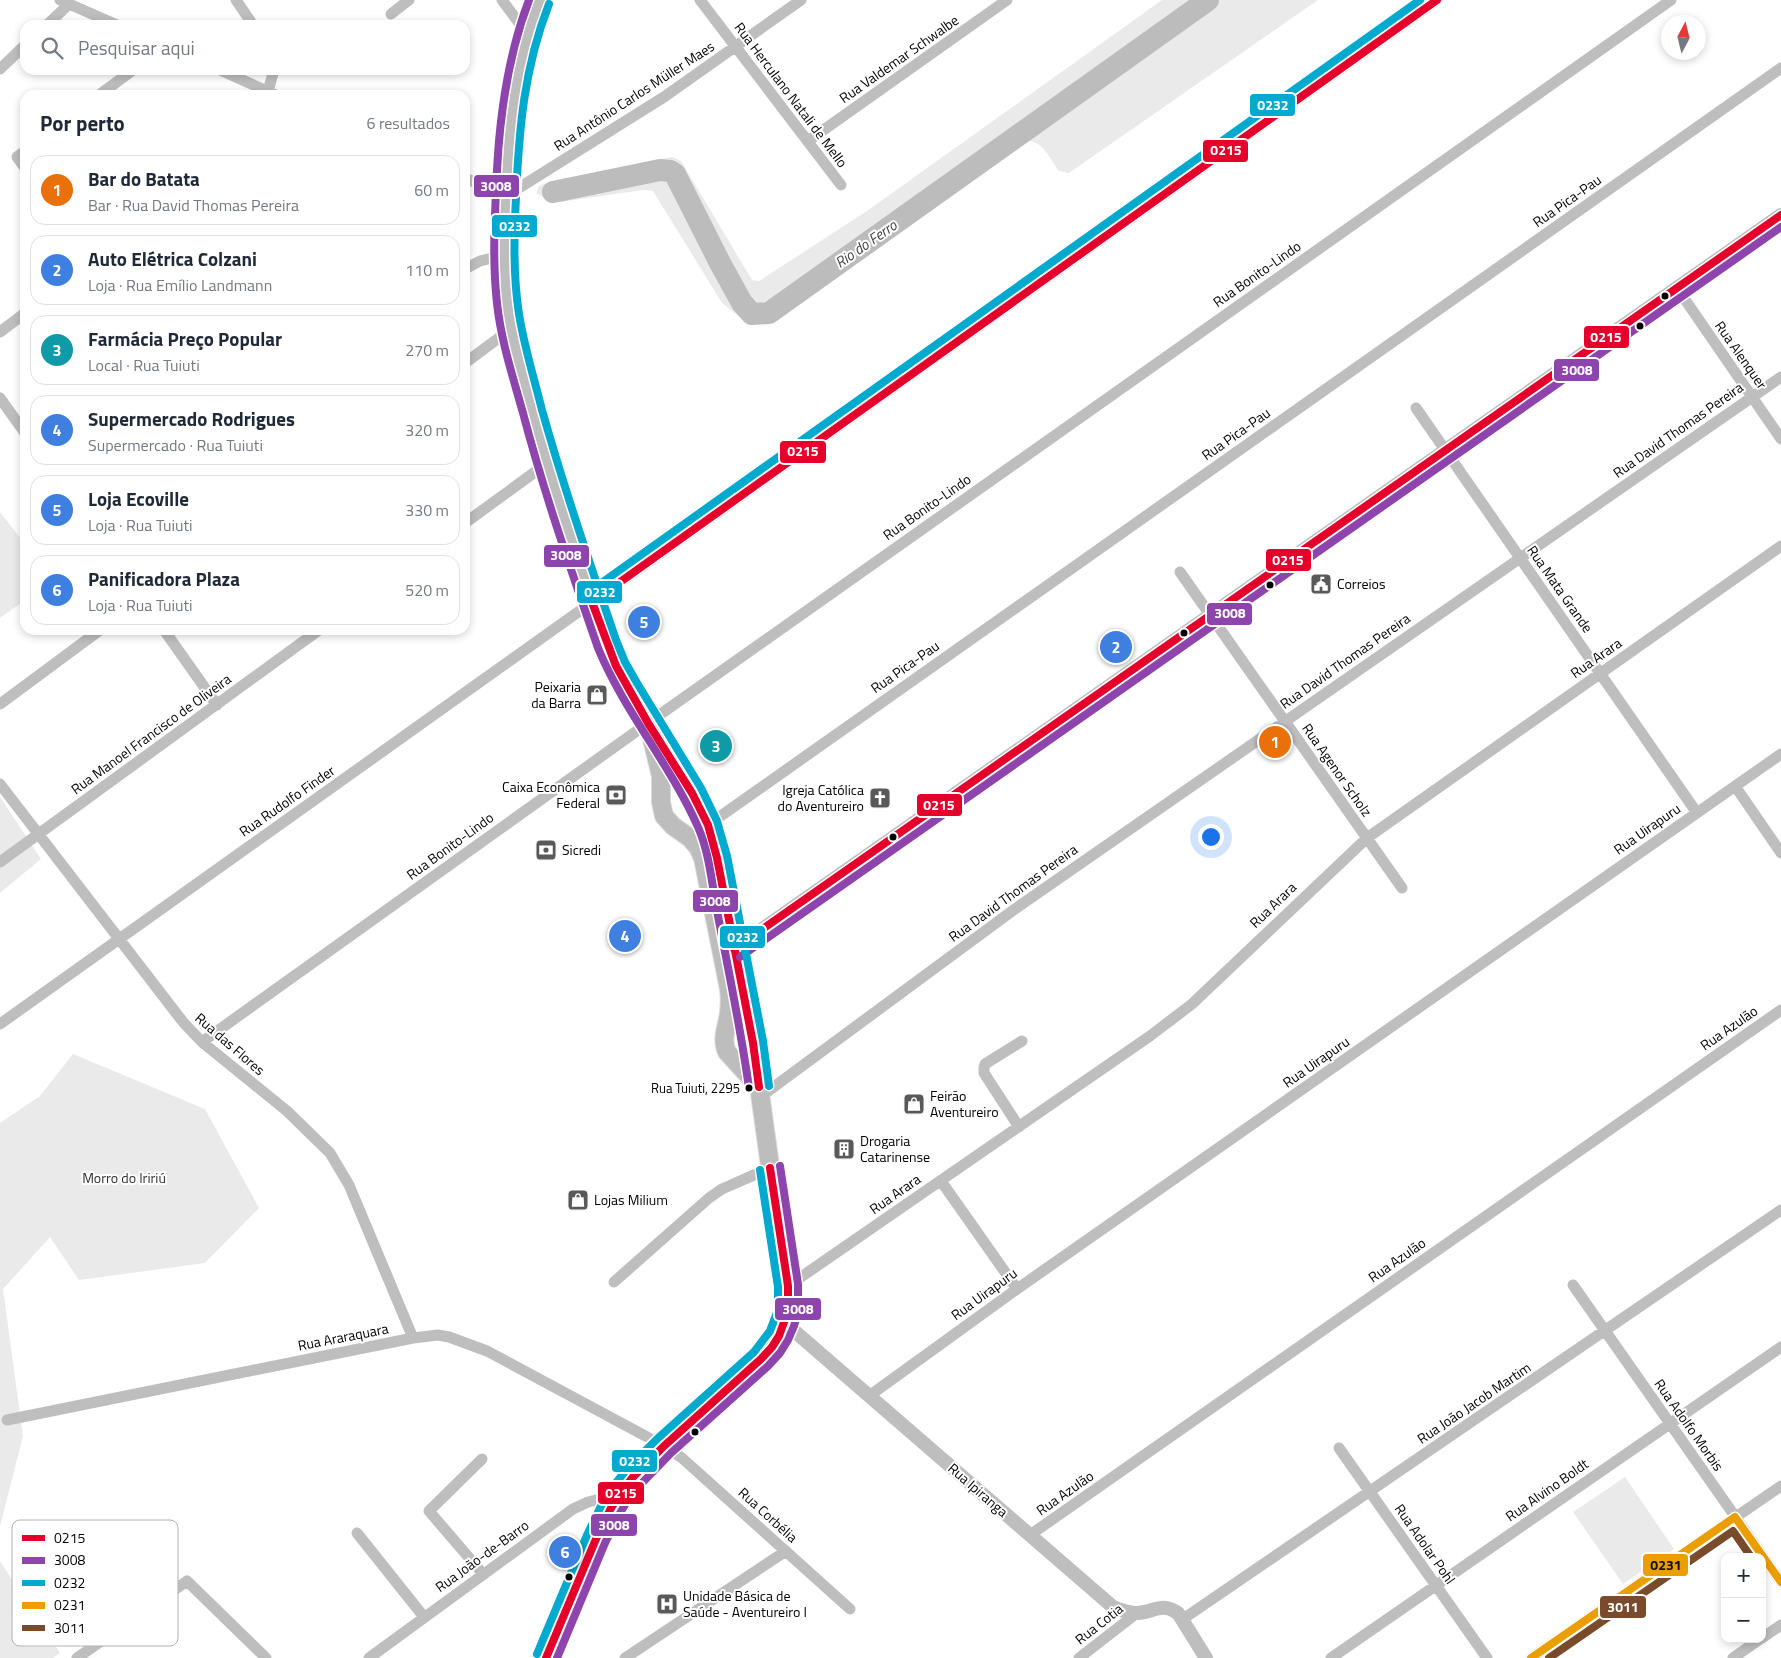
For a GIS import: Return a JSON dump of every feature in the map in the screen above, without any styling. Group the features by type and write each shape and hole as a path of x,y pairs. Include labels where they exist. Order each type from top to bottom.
{"main road":[{"path":"540,0 528,35 511,109 504,255 504,278 511,329 546,464 592,602 616,666 648,723 692,793 708,825 717,858 753,1043 788,1286 788,1311 785,1323 772,1347 664,1446 633,1477 620,1494 600,1531 546,1658"},
{"path":"648,723 661,776 662,809 668,822 690,838 698,847 703,858 729,989 729,1011 724,1039 727,1052 760,1092"},
{"path":"662,809 673,796 692,793"},
{"path":"727,1052 741,1052 748,1049 753,1043"}],"street":[{"path":"236,0 250,20"},
{"path":"391,14 409,0"},
{"path":"502,0 528,35"},
{"name":"Rua Herculano Natali de Mello","path":"700,0 841,185"},
{"name":"Rua Antônio Carlos Müller Maes","path":"506,196 664,97 801,0"},
{"name":"Rua Valdemar Schwalbe","path":"808,142 1008,0"},
{"name":"Rua Rudolfo Finder","path":"0,1024 1437,0"},
{"name":"Rua Bonito-Lindo","path":"202,1042 648,723 1670,0"},
{"path":"51,20 65,2 106,20"},
{"path":"0,69 20,50"},
{"name":"Rua Pica-Pau","path":"708,825 1781,68"},
{"path":"106,90 126,75"},
{"path":"231,75 265,90"},
{"path":"272,90 274,75"},
{"path":"470,180 506,196"},
{"path":"734,949 1781,215"},
{"path":"470,266 480,261 504,255"},
{"name":"Rua Alenquer","path":"1677,288 1781,439"},
{"path":"0,332 20,317"},
{"path":"470,359 511,329"},
{"name":"Rua David Thomas Pereira","path":"760,1092 1015,908 1781,377"},
{"path":"0,398 20,426"},
{"name":"Rua Mata Grande","path":"1416,408 1697,813"},
{"path":"470,519 546,464"},
{"name":"Rua Arara","path":"788,1286 1132,1050 1192,1004 1366,838 1781,546"},
{"name":"Rua Agenor Scholz","path":"1180,572 1402,888"},
{"path":"0,704 93,635"},
{"path":"168,635 217,705"},
{"name":"Rua Manoel Francisco de Oliveira","path":"0,862 312,635"},
{"name":"Rua Uirapuru","path":"869,1396 1781,754"},
{"name":"Rua das Flores","path":"0,784 183,1022 202,1042 281,1106 330,1153 349,1185 413,1338"},
{"path":"1735,786 1781,854"},
{"name":"Rua Azulão","path":"1030,1536 1781,1010"},
{"path":"1019,1127 984,1073 984,1068 985,1064 1022,1041"},
{"path":"614,1282 709,1198 722,1189 770,1168"},
{"path":"941,1181 1017,1290"},
{"name":"Rua João Jacob Martim","path":"1183,1619 1781,1210"},
{"name":"Rua Adolfo Morbis","path":"1573,1285 1781,1582"},
{"name":"Rua Ipiranga","path":"785,1323 1112,1607 1137,1613 1164,1606 1172,1608 1183,1619"},
{"name":"Rua Araraquara","path":"8,1420 413,1338 438,1335 487,1350 664,1446"},
{"name":"Rua Alvino Boldt","path":"1331,1658 1781,1347"},
{"name":"Rua Corbélia","path":"664,1446 682,1458 850,1609"},
{"name":"Rua Adolar Pohl","path":"1339,1448 1487,1658"},
{"path":"482,1459 429,1511 483,1574"},
{"path":"1530,1658 1781,1486"},
{"name":"Rua João-de-Barro","path":"369,1658 573,1509 588,1502 620,1494"},
{"path":"357,1533 424,1618"},
{"path":"624,1658 786,1551"},
{"path":"178,1587 187,1581 266,1658"},
{"name":"Rua Cotia","path":"1079,1658 1137,1613"},
{"path":"1183,1619 1206,1658"},
{"path":"1766,1636 1781,1625"},
{"path":"1733,1658 1755,1643"},
{"path":"77,1658 94,1646"}],"green space":[{"path":"1162,0 1318,0 1069,173 1059,171 1040,145 1028,140 1021,140 770,318 758,323 743,320 722,303 653,191 643,190 560,202 547,200 536,193 540,185 672,157 681,161 752,280 759,281 867,211"},
{"path":"0,512 20,538 20,604 0,618"},
{"path":"0,797 41,859 0,893"},
{"name":"Morro do Iririú","path":"73,1054 205,1109 259,1208 205,1263 79,1280 50,1237 3,1289 23,1436 0,1526 0,1123 40,1096"},
{"path":"1625,1477 1674,1549 1623,1584 1573,1512"},
{"path":"0,1561 12,1579 12,1646 55,1646 60,1653 53,1658 0,1658"}],"waterway":[{"name":"Rio do Ferro","path":"553,192 660,170 670,171 675,174 742,303 752,314 769,313 1208,0"}],"transit line":[{"name":"3008","path":"529,0 510,63 498,148 494,253 495,286 501,331 511,372 558,531 598,648 621,694 687,804 702,837 739,1023 749,1088"},
{"name":"0232","path":"586,594 1420,0"},
{"name":"0215","path":"759,1087 753,1043 717,858 708,825 692,793 648,723 616,666 592,602 1437,0"},
{"name":"0232","path":"549,4 528,75 521,123 514,256 521,326 559,468 616,640 625,662 701,788 717,821 727,856 763,1041 769,1086"},
{"name":"0215","path":"734,949 1781,215"},
{"name":"3008","path":"740,957 1781,227"},
{"name":"3008","path":"557,1658 605,1543 628,1500 671,1453 768,1366 780,1353 788,1340 798,1311 798,1284 780,1166"},
{"name":"0215","path":"546,1658 596,1539 620,1494 633,1477 664,1446 761,1359 779,1336 788,1311 788,1286 770,1168"},
{"name":"0232","path":"537,1654 587,1535 612,1488 626,1470 657,1439 754,1352 770,1331 778,1310 778,1287 760,1170"},
{"name":"0231","path":"1531,1658 1735,1517 1781,1582"},
{"name":"3011","path":"1549,1658 1733,1531 1748,1553"}],"place":[{"name":"Correios","path":"1321,584"},
{"name":"Loja Ecoville","path":"644,622"},
{"name":"Auto Elétrica Colzani","path":"1116,647"},
{"name":"Peixaria da Barra","path":"597,695"},
{"name":"Bar do Batata","path":"1275,742"},
{"name":"Farmácia Preço Popular","path":"716,746"},
{"name":"Caixa Econômica Federal","path":"616,795"},
{"name":"Igreja Católica do Aventureiro","path":"880,798"},
{"name":"Sicredi","path":"546,850"},
{"name":"Supermercado Rodrigues","path":"625,936"},
{"name":"Rua Tuiuti, 2295","path":"749,1088"},
{"name":"Feirão Aventureiro","path":"914,1104"},
{"name":"Drogaria Catarinense","path":"844,1149"},
{"name":"Lojas Milium","path":"578,1200"},
{"name":"Panificadora Plaza","path":"565,1552"},
{"name":"Unidade Básica de Saúde - Aventureiro I","path":"667,1604"}]}
